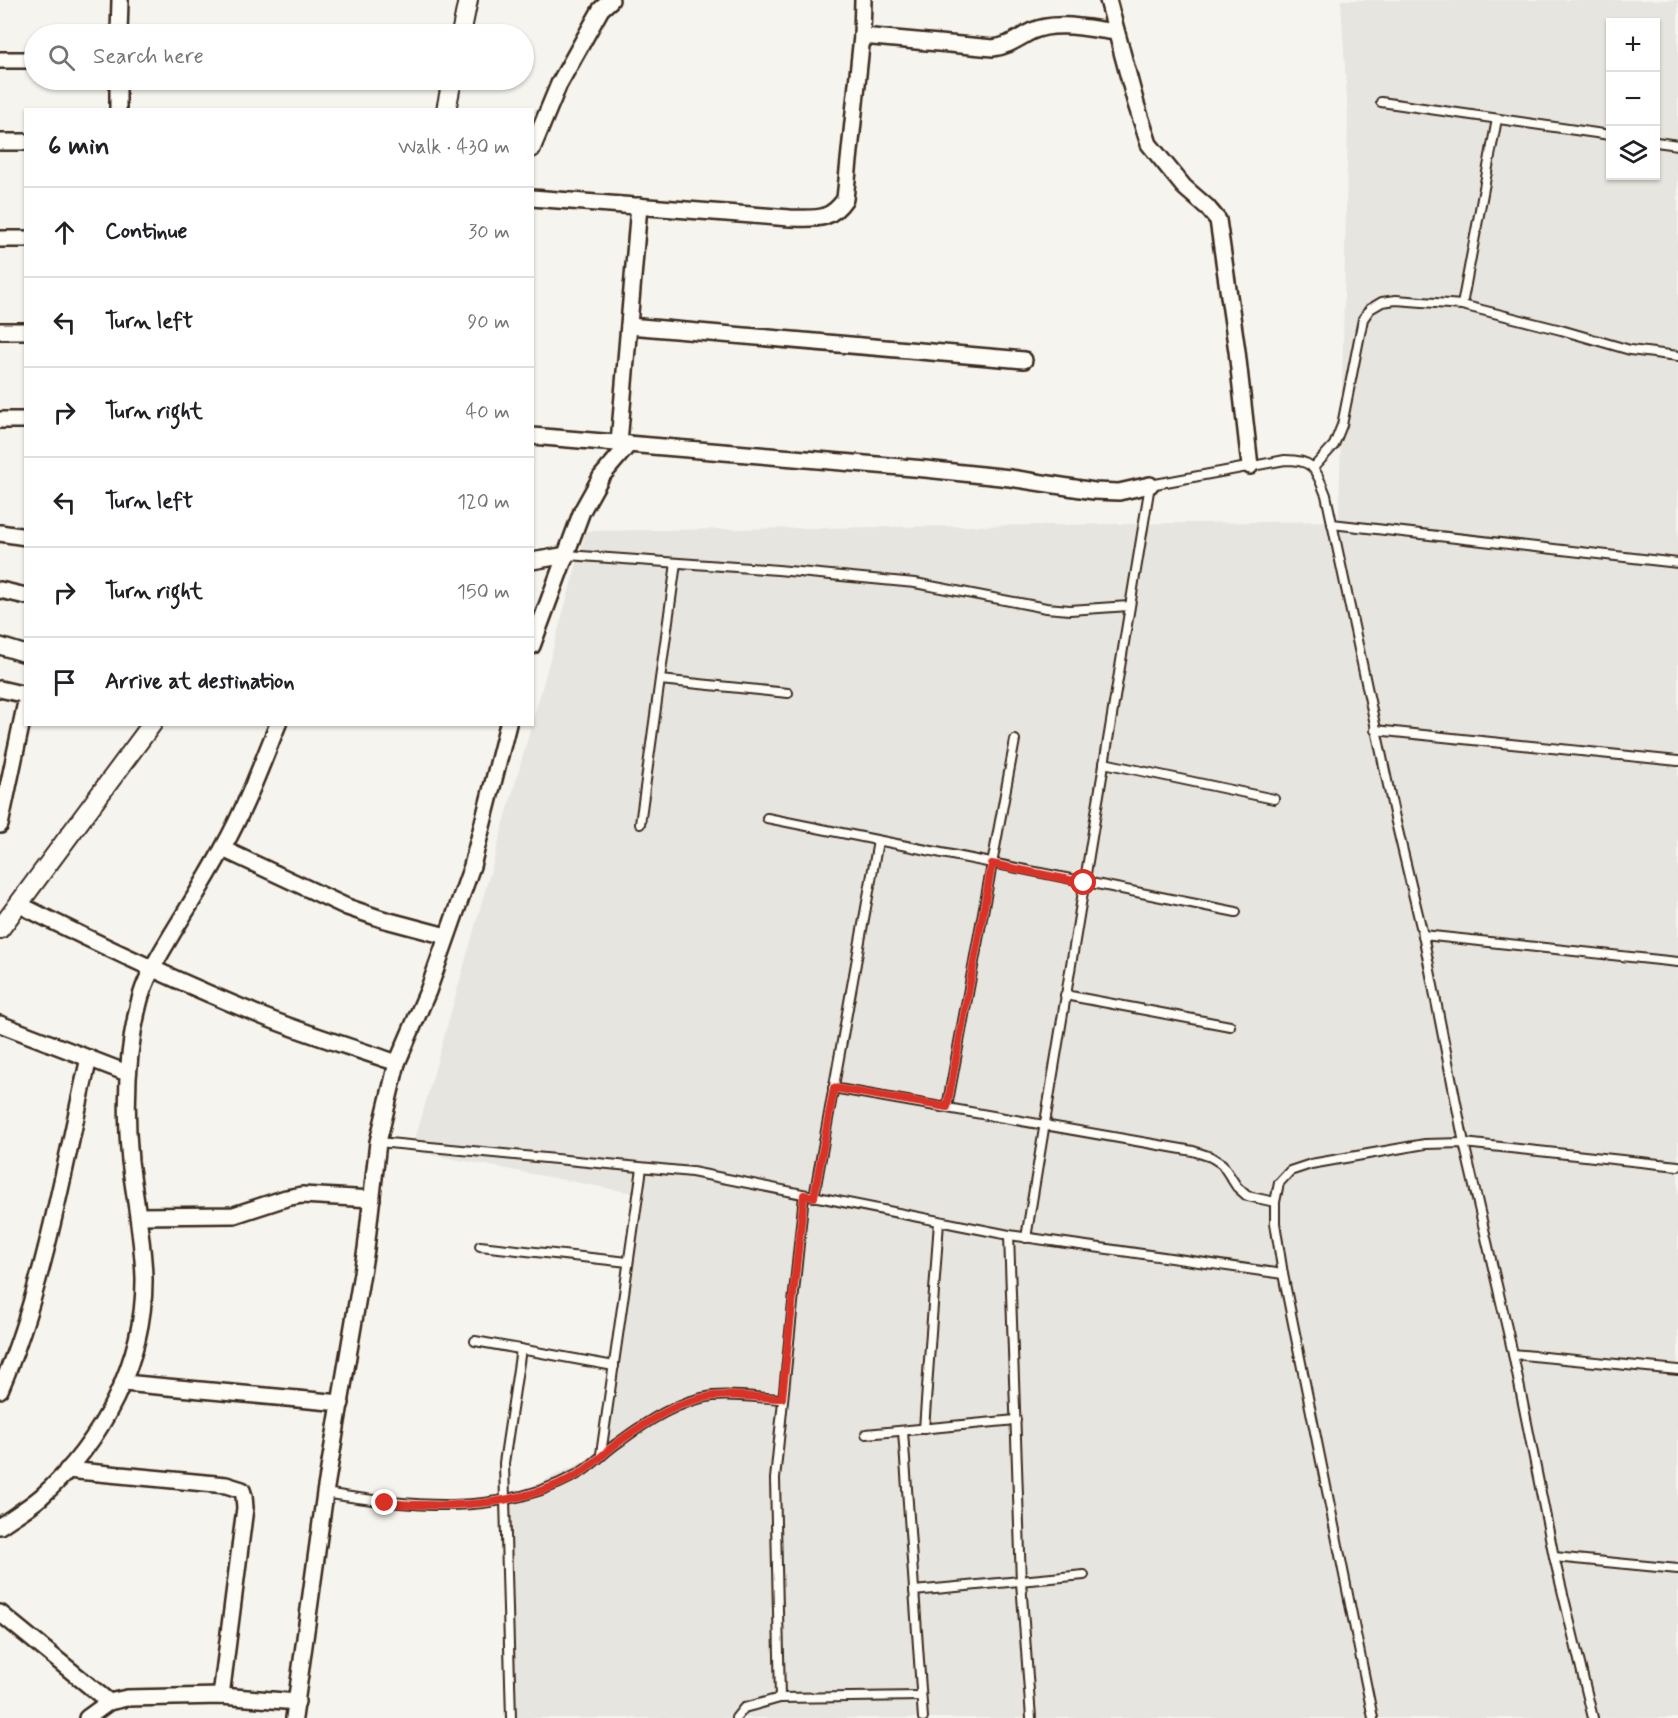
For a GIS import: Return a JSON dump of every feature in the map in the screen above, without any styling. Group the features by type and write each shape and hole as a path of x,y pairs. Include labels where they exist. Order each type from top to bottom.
{"street":[{"path":"119,24 120,0"},
{"path":"463,24 468,0"},
{"path":"534,144 559,84 601,9 611,0"},
{"path":"534,198 790,218 823,218 837,210 845,199 848,177 862,36 863,0"},
{"path":"1108,0 1149,144 1184,187 1218,220 1237,351 1250,466"},
{"path":"862,36 993,48 1005,46 1032,31 1046,27 1066,26 1116,32"},
{"path":"0,60 24,60"},
{"path":"118,90 118,108"},
{"path":"446,108 450,90"},
{"path":"0,142 24,142"},
{"path":"534,641 587,502 624,444 629,326 639,206"},
{"path":"0,239 24,239"},
{"path":"629,326 1024,360"},
{"path":"0,331 24,331"},
{"path":"0,420 24,420"},
{"path":"534,436 925,469 1010,478 1094,491 1119,492 1149,485"},
{"path":"0,533 24,537"},
{"path":"534,561 567,555"},
{"path":"0,590 24,596"},
{"path":"0,646 24,653"},
{"path":"0,688 24,694"},
{"path":"0,825 24,711"},
{"path":"1,925 151,726"},
{"path":"0,1526 40,1498 67,1470 104,1421 124,1383 139,1323 144,1280 139,1216 130,1160 127,1073 139,1001 151,969 223,849 247,801 277,726"},
{"path":"294,1718 325,1493 366,1249 378,1142 397,1063 428,991 472,866 507,726"},
{"path":"223,849 347,907 446,936"},
{"path":"18,904 151,969 269,1018 397,1063"},
{"path":"0,1024 127,1073"},
{"path":"0,1390 13,1360 36,1283 89,1058"},
{"path":"139,1216 234,1215 302,1195 372,1199"},
{"path":"124,1383 341,1403"},
{"path":"67,1470 226,1485 242,1490 245,1508 221,1696"},
{"path":"0,1613 109,1702"},
{"path":"87,1718 109,1702 127,1698 221,1696 297,1702"}],"lane":[{"path":"1381,102 1606,134"},
{"path":"1462,306 1497,119"},
{"path":"1660,143 1678,145"},
{"path":"1314,467 1334,445 1342,425 1363,319 1371,309 1383,302 1396,300 1462,306 1561,330 1630,350 1678,356"},
{"path":"1026,1238 1149,485 1285,460 1303,460 1314,467 1326,495 1423,935 1464,1143 1513,1354 1554,1557 1593,1718"},
{"path":"1332,524 1678,563"},
{"path":"567,555 915,583 1046,609 1070,610 1129,606"},
{"path":"640,824 676,563"},
{"path":"660,680 788,693"},
{"path":"1376,730 1678,761"},
{"path":"947,1107 1015,740"},
{"path":"1104,764 1274,799"},
{"path":"767,818 1236,912"},
{"path":"814,1197 878,841"},
{"path":"1423,935 1678,962"},
{"path":"1065,995 1230,1026"},
{"path":"834,1088 1193,1151 1211,1157 1222,1164 1237,1187 1247,1196 1275,1202"},
{"path":"378,1142 692,1172 1009,1236 1283,1274"},
{"path":"1373,1718 1283,1274 1275,1223 1275,1202 1279,1183 1290,1171 1311,1164 1425,1144 1464,1143 1678,1166"},
{"path":"602,1454 642,1168"},
{"path":"780,1698 775,1479 804,1195"},
{"path":"924,1429 939,1222"},
{"path":"1009,1236 1021,1582 1031,1718"},
{"path":"480,1246 628,1262"},
{"path":"475,1341 614,1366"},
{"path":"512,1718 504,1463 507,1427 521,1349"},
{"path":"1513,1354 1678,1370"},
{"path":"325,1493 385,1503 426,1506 504,1500 552,1486 578,1474 645,1423 683,1405 713,1396 782,1398"},
{"path":"866,1434 1016,1420"},
{"path":"903,1431 923,1718"},
{"path":"1554,1557 1678,1569"},
{"path":"914,1591 1084,1575"},
{"path":"736,1718 744,1708 780,1698 921,1696"}],"shaded area":[{"path":"1341,0 1678,0 1678,1718 516,1718 503,1500 606,1451 643,1195 412,1151 531,726 534,726 534,716 586,531 1339,521 1348,118"}],"route":[{"path":"385,1503 426,1506 504,1500 552,1486 578,1474 645,1423 683,1405 713,1396 782,1398 804,1195 814,1197 834,1088 947,1107 992,864 1084,883"}]}
